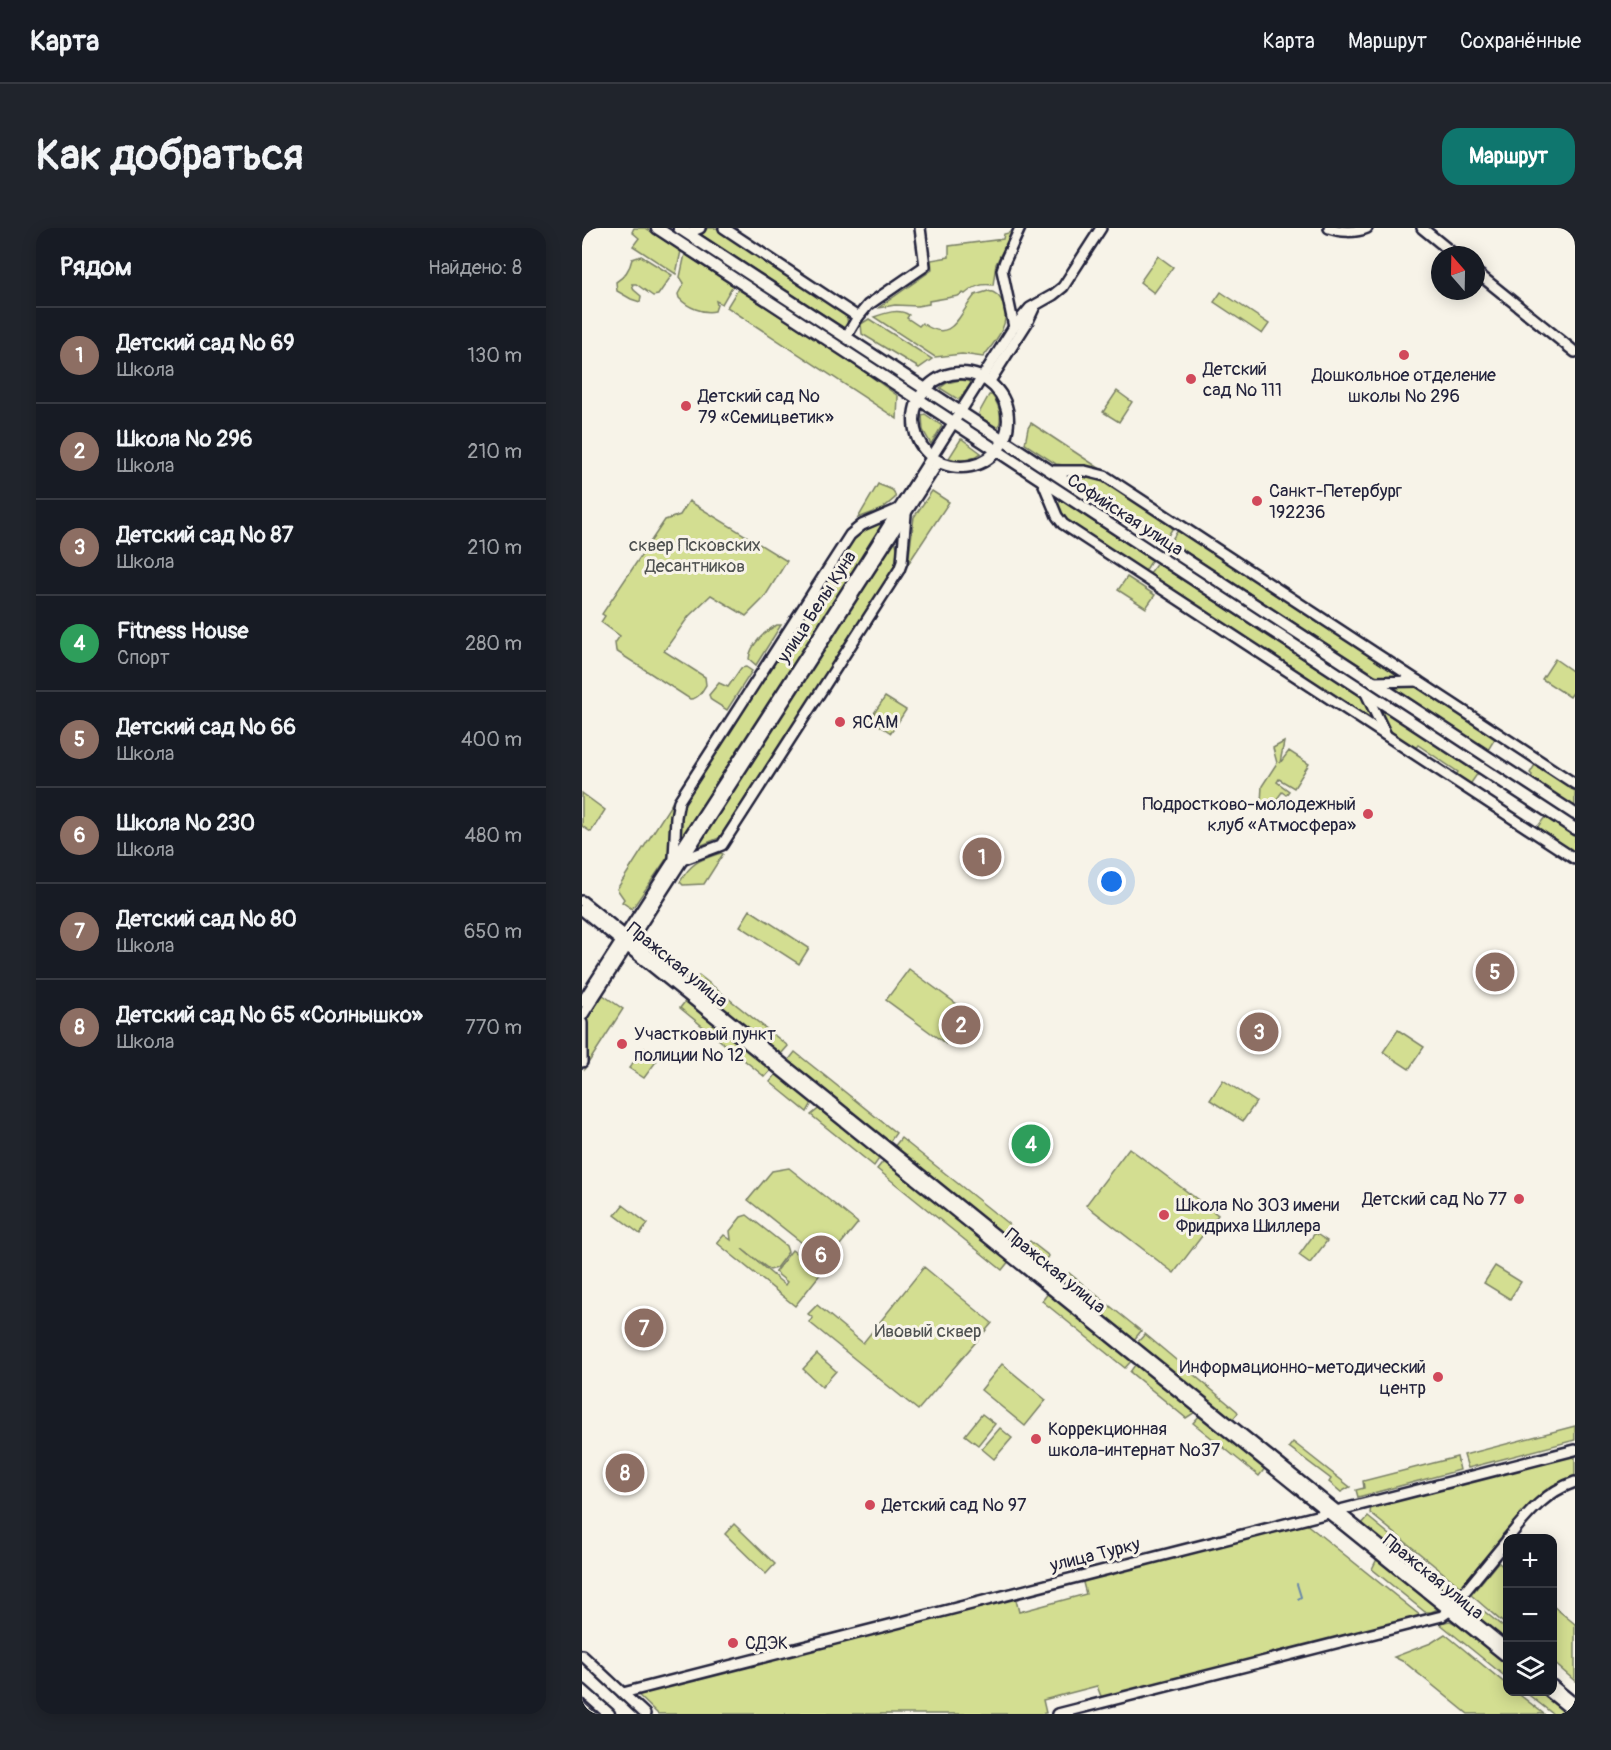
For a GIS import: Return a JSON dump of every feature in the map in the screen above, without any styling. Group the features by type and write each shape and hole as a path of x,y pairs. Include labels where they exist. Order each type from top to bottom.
{"main road":[{"name":"Софийская улица","path":"657,228 1575,829"},
{"name":"Софийская улица","path":"683,231 1575,814"},
{"path":"964,373 986,379 1000,392 1006,405 1008,427 998,451 973,465 952,467 934,461 920,444 915,428 915,410 918,399 925,389 934,381 952,374 964,373"},
{"path":"1313,657 1320,648"},
{"path":"582,1689 609,1714"}],"street":[{"path":"683,231 700,228"},
{"path":"724,228 858,317"},
{"path":"846,337 868,305 925,266 920,228"},
{"path":"1014,327 1003,266 1020,228"},
{"path":"1009,303 1017,309 1033,307 1053,296 1063,287 1101,228"},
{"path":"1329,228 1348,231 1367,228"},
{"path":"1422,228 1444,246"},
{"path":"1485,279 1575,352"},
{"name":"улица Белы Куна","path":"986,379 1014,327 1033,307"},
{"name":"улица Белы Куна","path":"582,1016 678,859 934,461 953,423 1028,323 1033,307"},
{"path":"1051,471 1092,472 1105,476 1575,784"},
{"path":"1042,480 1057,516 1063,524 1575,859"},
{"path":"903,510 902,562 899,570 839,665 722,845 678,859 676,817 679,801 850,535 862,525 903,510"},
{"path":"1373,682 1418,681"},
{"path":"1365,692 1386,736"},
{"name":"Пражская улица","path":"582,901 626,941 1332,1512 1452,1608 1503,1645"},
{"name":"Пражская улица","path":"582,910 626,941"},
{"name":"улица Белы Куна","path":"582,1002 626,941"},
{"path":"582,1023 582,1062"},
{"name":"улица Турку","path":"623,1693 1575,1450"},
{"path":"1512,1534 1543,1500 1562,1487 1575,1482"},
{"path":"1057,1714 1442,1616 1452,1608 1503,1545"},
{"name":"Пражская улица","path":"1452,1608 1503,1654"},
{"path":"582,1655 645,1714"},
{"path":"1557,1689 1575,1704"},
{"path":"1554,1696 1575,1713"}],"green space":[{"path":"634,228 646,228 681,251 676,274 633,246 639,238 632,232"},
{"path":"708,228 718,228 843,310 848,326 844,328 700,234"},
{"path":"1012,232 996,264 993,285 978,286 965,294 929,301 929,304 878,308 932,270 931,260 949,257 949,246 1003,239 1004,234"},
{"path":"685,254 733,285 722,304 716,301 715,311 705,312 696,309 679,298 678,294 684,283 680,277"},
{"path":"641,256 672,275 658,295 653,296 636,284 632,284 634,290 641,296 640,302 617,291 616,282 622,278 632,259"},
{"path":"1158,256 1173,267 1154,293 1140,282"},
{"path":"738,289 848,360 898,396 897,419 727,307"},
{"path":"988,291 999,296 1005,310 1005,318 1001,332 983,357 962,354 935,357 874,317 901,312 909,315 907,318 919,326 922,323 941,331 954,325 975,295"},
{"path":"1221,292 1269,324 1262,334 1214,302"},
{"path":"869,319 932,359 919,368 862,334 861,324"},
{"path":"960,380 971,383 959,400 940,388 947,383"},
{"path":"1117,391 1132,402 1119,422 1103,412"},
{"path":"989,395 992,395 1000,411 998,428 980,417 979,413"},
{"path":"925,414 942,426 931,444 923,430 922,415"},
{"path":"1031,423 1102,470 1056,464 1025,444"},
{"path":"961,439 981,453 966,460 949,458"},
{"path":"1074,475 1091,475 1103,480 1174,526 1166,539 1075,479"},
{"path":"878,484 892,490 895,498 882,509 858,518"},
{"path":"932,491 949,502 908,564 914,517"},
{"path":"1061,500 1152,560 1144,573 1068,523 1060,512 1058,503"},
{"name":"сквер Псковских Десантников","path":"689,501 787,561 764,598 746,616 711,595 689,616 664,651 705,677 706,685 702,692 696,698 690,699 616,651 615,643 620,636 601,622 605,616 602,614 665,520 680,515"},
{"path":"878,523 883,528 683,836 679,835 681,807 685,799 853,538 865,528"},
{"path":"1179,529 1403,676 1375,675 1170,542"},
{"path":"894,537 899,554 894,572 719,838 697,847"},
{"path":"1157,563 1362,697 1374,721 1148,576"},
{"path":"1127,577 1155,595 1146,608 1118,590"},
{"path":"777,625 781,625 756,665 749,659 752,649 763,635"},
{"path":"1555,659 1575,673 1575,690 1570,697 1542,679"},
{"path":"746,667 752,671 727,710 711,700 709,695 719,683 728,687 741,668"},
{"path":"1392,685 1418,686 1496,737 1488,750 1391,687"},
{"path":"885,697 906,710 891,733 870,719"},
{"path":"1383,710 1478,773 1469,786 1455,777 1458,772 1418,745 1414,750 1393,735 1381,713"},
{"path":"1284,742 1280,763 1289,751 1309,764 1294,788 1279,779 1277,782 1289,791 1286,795 1282,792 1274,803 1266,806 1261,803 1262,786 1277,763 1273,748"},
{"path":"1536,763 1575,788 1575,807 1531,778 1530,773"},
{"path":"582,793 605,810 591,832 582,826"},
{"path":"672,803 675,805 671,848 667,858 632,909 622,902 624,899 617,889"},
{"path":"1545,817 1575,837 1575,855 1536,829"},
{"path":"723,854 704,884 683,885 680,882 688,870 697,863"},
{"path":"750,910 809,948 799,964 740,926"},
{"path":"909,969 969,1013 946,1044 886,1000"},
{"path":"699,975 788,1046 781,1054 692,984"},
{"path":"603,995 623,1009 585,1068 586,1020"},
{"path":"687,999 773,1068 765,1077 680,1008"},
{"path":"1398,1030 1424,1047 1409,1069 1383,1052"},
{"path":"644,1048 658,1059 644,1078 629,1068"},
{"path":"795,1052 896,1133 889,1143 788,1061"},
{"path":"778,1072 813,1101 807,1112 770,1082"},
{"path":"1223,1080 1256,1102 1243,1121 1210,1100"},
{"path":"821,1107 881,1156 874,1166 811,1115"},
{"path":"901,1138 1011,1226 1003,1236 894,1147"},
{"path":"1129,1148 1218,1215 1174,1273 1086,1205"},
{"path":"885,1159 1010,1260 1002,1270 877,1169"},
{"path":"789,1168 858,1223 826,1262 748,1200 772,1171"},
{"path":"623,1205 648,1224 640,1234 615,1215"},
{"path":"747,1215 786,1246 788,1252 776,1268 770,1270 742,1249 785,1285 787,1282 775,1272 792,1250 821,1273 795,1306 717,1243 724,1235 731,1240 730,1231 741,1217"},
{"path":"1315,1233 1327,1241 1310,1263 1299,1255"},
{"path":"1030,1241 1049,1256 1046,1261 1065,1277 1069,1273 1141,1331 1133,1341 1025,1253 1027,1250 1024,1248"},
{"path":"1495,1266 1521,1282 1510,1299 1484,1283"},
{"name":"Ивовый сквер","path":"924,1267 992,1323 918,1410 809,1322 813,1318 808,1314 817,1305 863,1343"},
{"path":"1049,1292 1133,1359 1125,1368 1042,1301"},
{"path":"1145,1334 1237,1411 1238,1413 1232,1420 1137,1343"},
{"path":"817,1354 836,1371 822,1387 803,1369"},
{"path":"1137,1362 1197,1411 1186,1418 1130,1372"},
{"path":"1002,1364 1046,1400 1025,1426 981,1390"},
{"path":"982,1414 995,1424 978,1445 965,1435"},
{"path":"1201,1414 1266,1467 1259,1476 1193,1423"},
{"path":"1575,1426 1575,1440 1468,1468 1464,1455"},
{"path":"1000,1428 1012,1438 994,1459 982,1449"},
{"path":"1293,1442 1350,1487 1341,1492 1329,1482 1331,1479 1289,1447"},
{"path":"1575,1454 1575,1479 1565,1482 1515,1534 1503,1534 1503,1547 1463,1589 1370,1513 1371,1506"},
{"path":"1457,1457 1460,1470 1358,1497 1356,1490 1364,1488 1363,1481"},
{"path":"1368,1517 1460,1592 1451,1598 1361,1525"},
{"path":"1305,1523 1422,1617 1102,1699 1097,1686 1043,1700 1046,1713 1041,1714 658,1714 635,1692 1015,1596 1019,1612 1086,1594 1082,1579"},
{"path":"734,1524 775,1564 766,1574 725,1534"},
{"path":"1378,1557 1440,1608 1425,1612 1372,1569"},
{"path":"1498,1562 1503,1566 1503,1623 1471,1595"},
{"path":"1475,1607 1480,1608 1503,1627 1503,1640 1470,1613"},
{"path":"1557,1609 1575,1624 1575,1681 1557,1665"},
{"path":"1450,1621 1458,1625 1460,1623 1503,1659 1503,1675 1439,1623"},
{"path":"1445,1634 1503,1682 1503,1696 1521,1696 1544,1714 1468,1714 1404,1662 1394,1657 1431,1643"},
{"path":"1530,1696 1549,1696 1571,1714 1553,1714"}],"waterway":[{"path":"1297,1584 1301,1597 1298,1599"}],"tram line":[{"path":"582,1701 597,1714"}],"place":[{"name":"Дошкольное отделение школы № 296","path":"1404,355"},
{"name":"Детский сад № 111","path":"1191,379"},
{"name":"Детский сад № 79 «Семицветик»","path":"686,406"},
{"name":"Санкт-Петербург 192236","path":"1257,501"},
{"name":"ЯСАМ","path":"840,722"},
{"name":"Подростково-молодежный клуб «Атмосфера»","path":"1368,814"},
{"name":"Детский сад № 69","path":"982,857"},
{"name":"Детский сад № 66","path":"1495,972"},
{"name":"Школа № 296","path":"961,1025"},
{"name":"Детский сад № 87","path":"1259,1032"},
{"name":"Участковый пункт полиции № 12","path":"622,1044"},
{"name":"Fitness House","path":"1031,1144"},
{"name":"Детский сад № 77","path":"1519,1199"},
{"name":"Школа № 303 имени Фридриха Шиллера","path":"1164,1215"},
{"name":"Школа № 230","path":"821,1255"},
{"name":"Детский сад № 80","path":"644,1328"},
{"name":"Информационно-методический центр","path":"1438,1377"},
{"name":"Коррекционная школа-интернат №37","path":"1036,1439"},
{"name":"Детский сад № 65 «Солнышко»","path":"625,1473"},
{"name":"Детский сад № 97","path":"870,1505"},
{"name":"СДЭК","path":"733,1643"}]}
